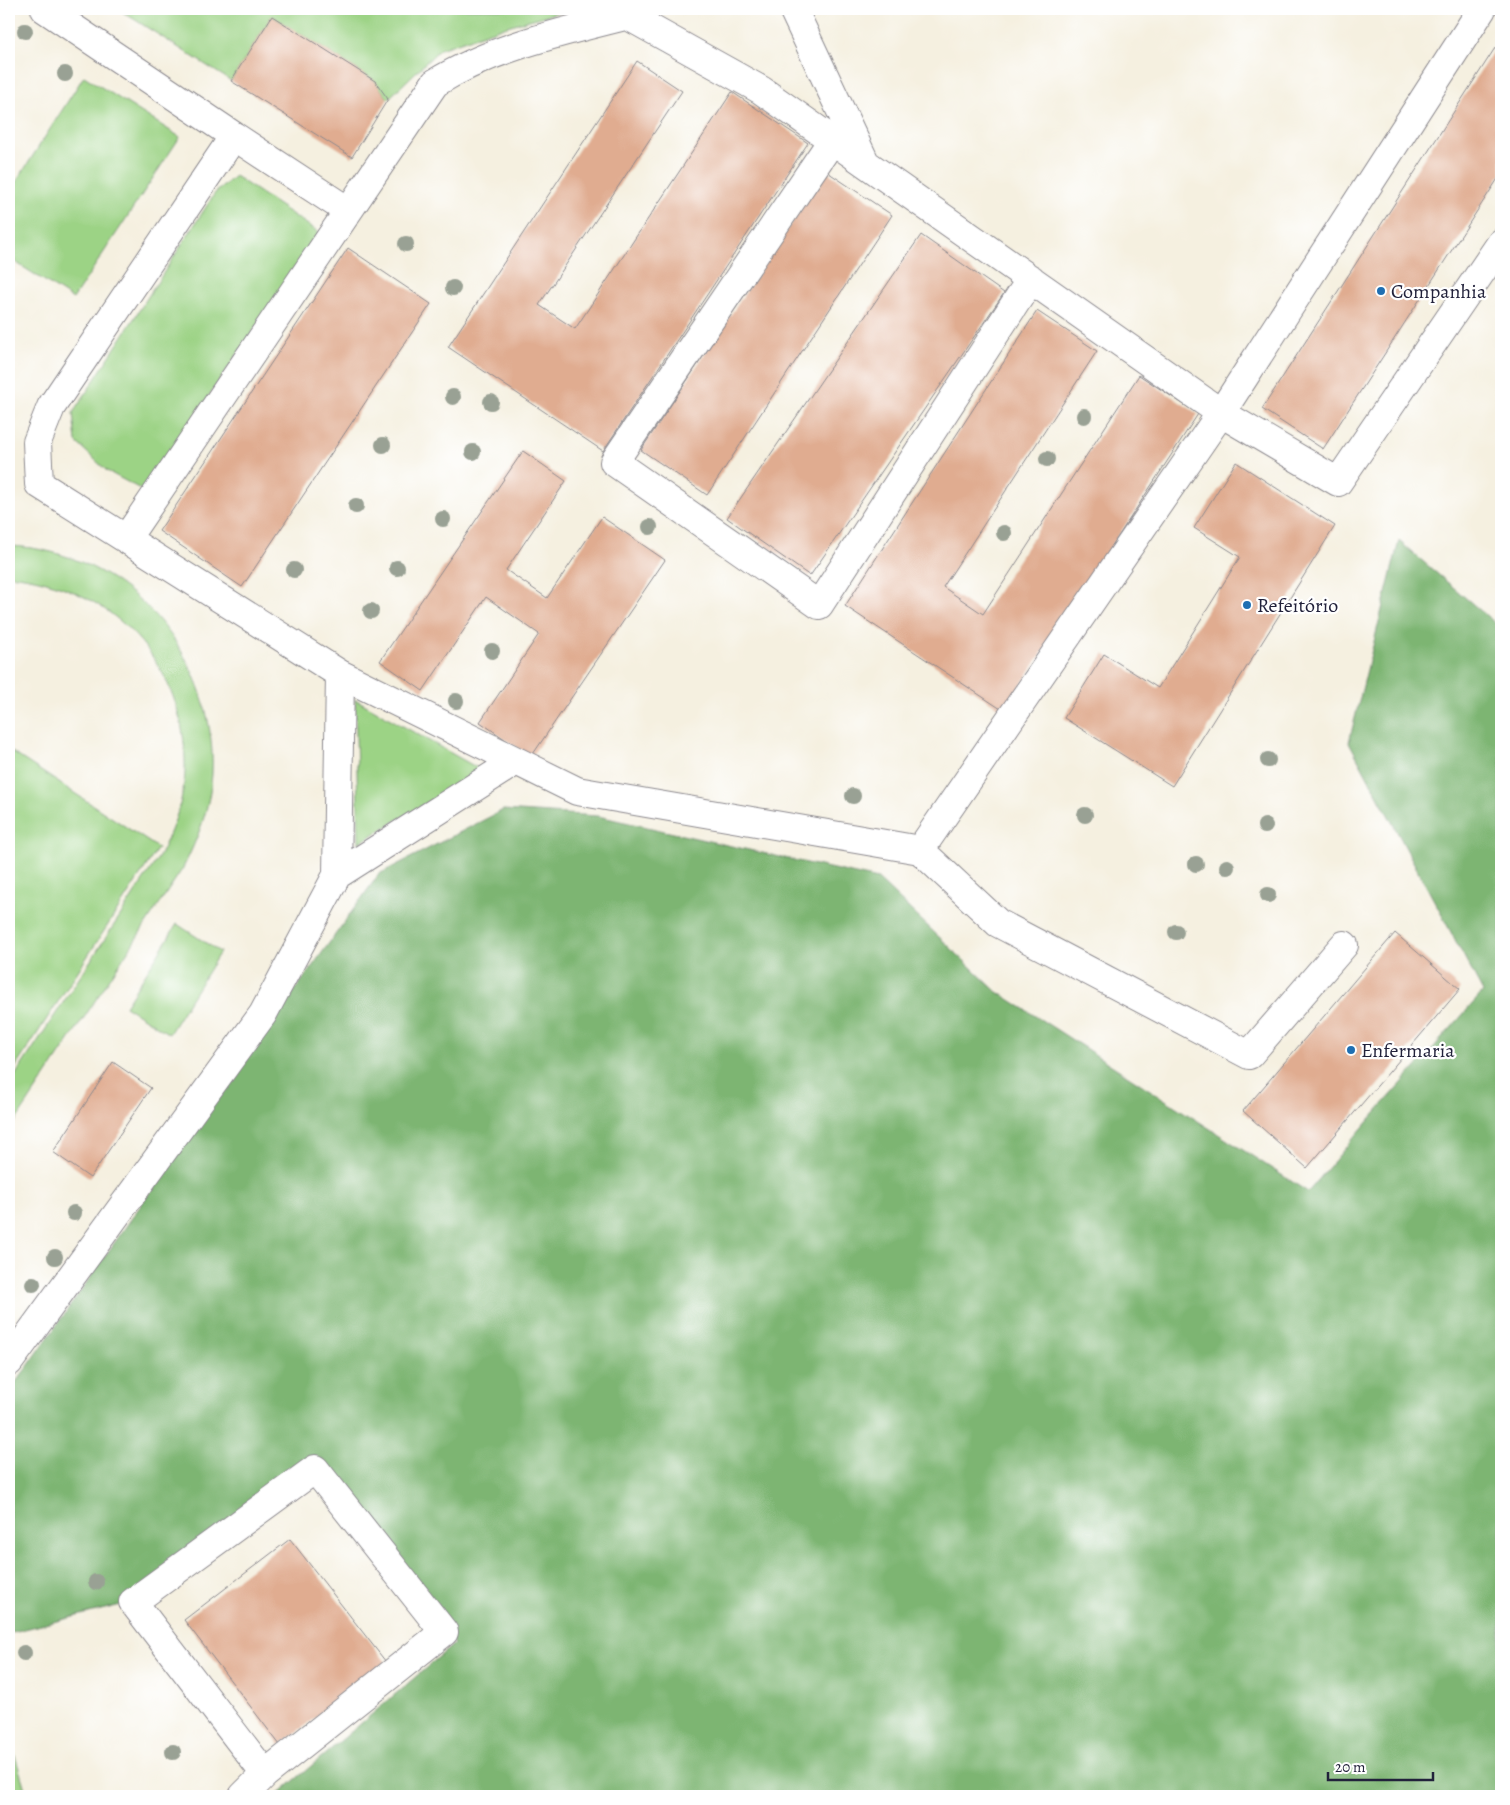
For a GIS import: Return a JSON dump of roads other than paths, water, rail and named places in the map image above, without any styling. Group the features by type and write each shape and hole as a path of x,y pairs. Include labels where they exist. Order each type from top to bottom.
{"lane":[{"path":"44,9 348,211"},
{"path":"126,539 435,83 463,66 506,49 654,9"},
{"path":"793,9 864,162"},
{"path":"920,850 1221,413 1482,9"},
{"path":"628,16 761,90 1221,413 1338,482 1501,244"},
{"path":"234,136 51,407 37,442 39,484 340,674 577,791 920,850 998,923 1248,1055 1344,945"},
{"path":"833,139 614,462 819,606 1031,278"},
{"path":"9,1362 263,1014 337,875 340,674"},
{"path":"337,875 516,761"},
{"path":"243,1796 264,1774 444,1632 315,1469 133,1602 264,1774"}],"place":[{"name":"Companhia","path":"1381,291"},
{"name":"Refeitório","path":"1247,605"},
{"name":"Enfermaria","path":"1351,1050"}]}
